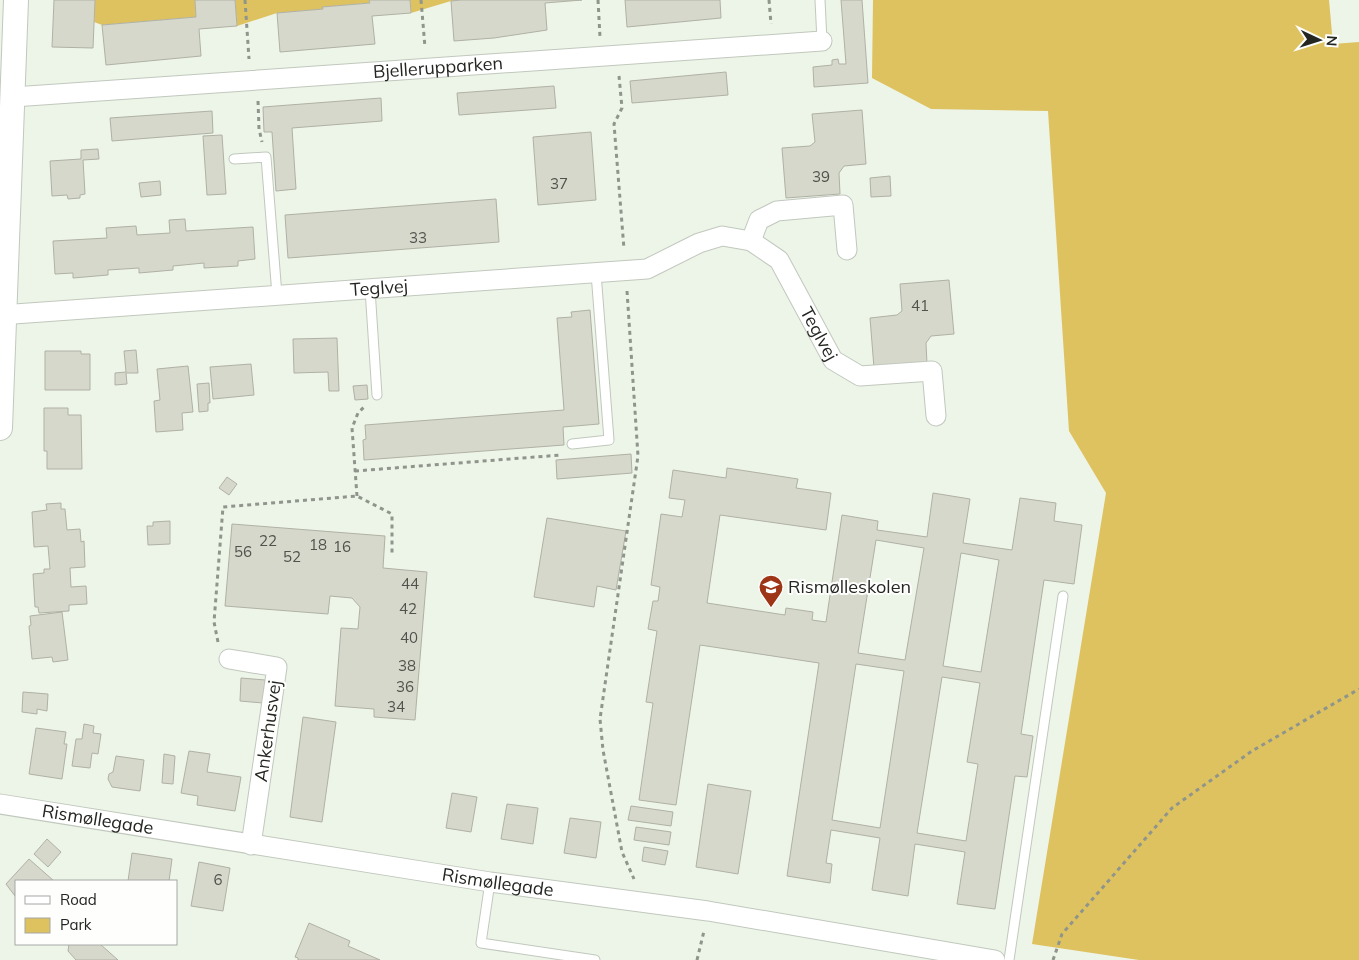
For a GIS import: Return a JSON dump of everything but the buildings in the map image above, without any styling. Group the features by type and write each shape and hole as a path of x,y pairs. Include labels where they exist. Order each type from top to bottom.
{"street":[{"path":"0,428 2,314 16,0"},
{"name":"Bjellerupparken","path":"13,96 822,41"},
{"path":"751,241 759,220 777,211 843,205 847,250"},
{"name":"Teglvej","path":"2,314 647,269 700,243 722,236 751,241 779,260 834,360 860,376 932,371 936,416"},
{"name":"Ankerhusvej","path":"229,659 277,666 251,845"},
{"name":"Rismøllegade","path":"0,804 490,882 708,910 995,960"}],"lane":[{"name":"Bjellerupparken","path":"820,0 822,41"},
{"path":"234,159 266,157 276,295"},
{"path":"572,444 609,440 596,273"},
{"path":"370,289 377,395"},
{"path":"1009,960 1063,596"},
{"path":"490,882 481,943 595,960"}],"path":[{"path":"245,0 259,129 266,157"},
{"path":"421,0 426,68"},
{"path":"598,0 622,108 614,124 638,456 600,719 603,750 622,852 644,903"},
{"path":"357,496 352,428 358,413 377,395"},
{"path":"355,471 561,455 572,444"},
{"path":"229,659 218,643 214,622 223,507 357,496 392,514 392,556"},
{"path":"1053,960 1062,934 1172,808 1252,751 1359,689"},
{"path":"697,960 708,910"}],"green space":[{"path":"95,0 195,0 196,17 102,25 94,22"},
{"path":"235,0 369,0 369,3 277,13 237,26"},
{"path":"410,0 461,0 451,1 411,13"},
{"path":"873,0 1329,0 1333,44 1359,42 1359,960 1139,960 1032,944 1106,493 1069,431 1048,111 931,109 872,78"}],"place":[{"name":"Rismølleskolen","path":"771,608"}]}
